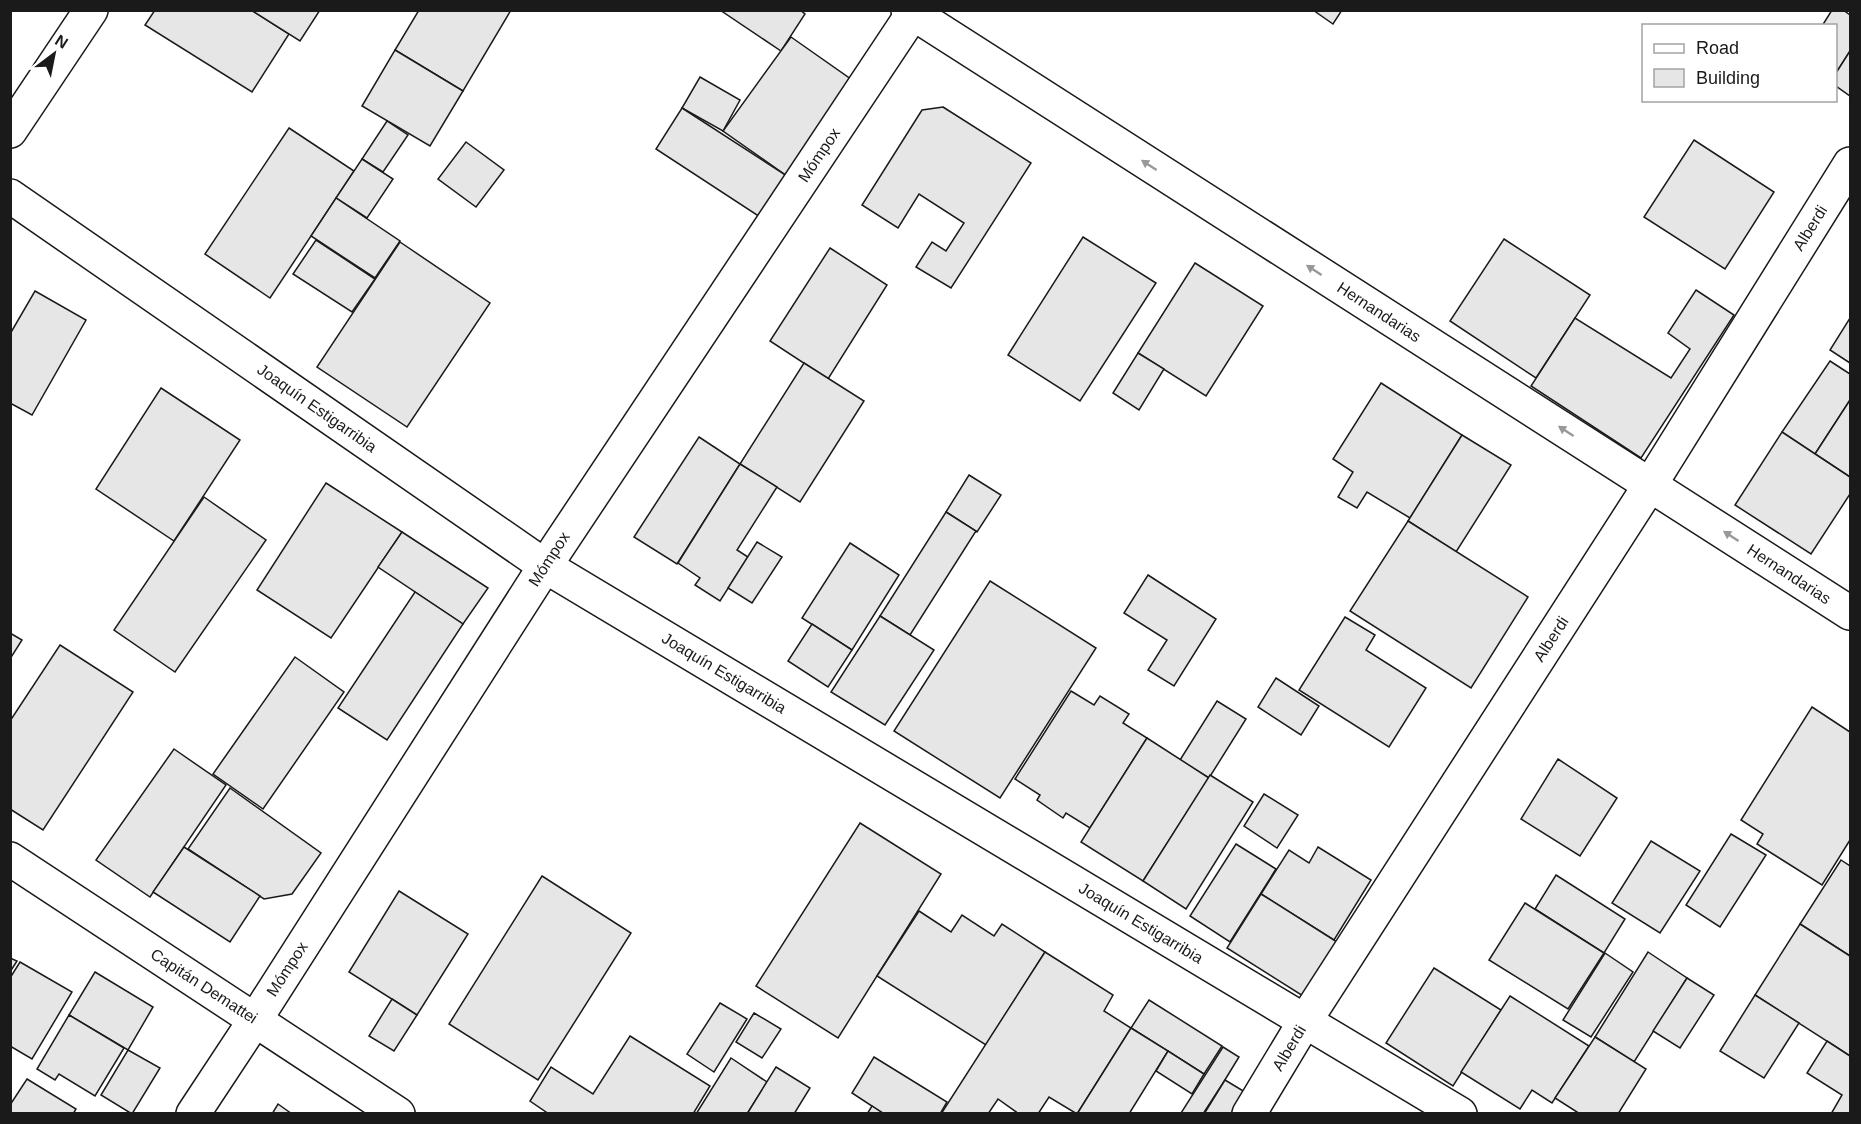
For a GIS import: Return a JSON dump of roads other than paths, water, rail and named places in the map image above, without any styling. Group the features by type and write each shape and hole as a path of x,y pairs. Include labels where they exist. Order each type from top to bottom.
{"street":[{"path":"10,131 91,10"},
{"name":"Hernandarias","path":"912,11 1851,613"},
{"name":"Mómpox","path":"193,1113 255,1020 545,566 912,11"},
{"name":"Alberdi","path":"1249,1113 1305,1021 1650,485 1851,164"},
{"name":"Joaquín Estigarribia","path":"10,196 545,566 1461,1113"},
{"name":"Capitán Demattei","path":"10,860 398,1113"}]}
